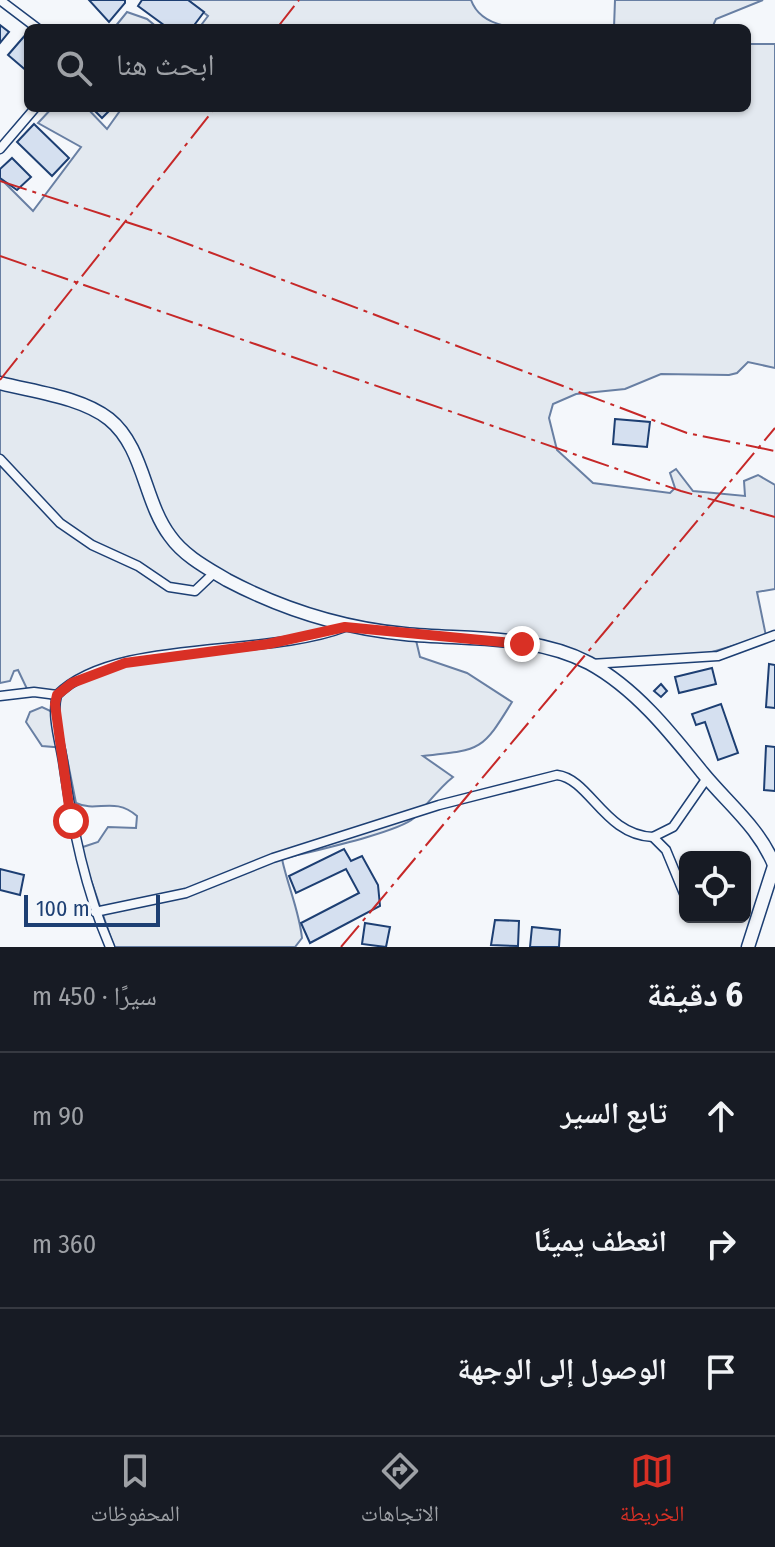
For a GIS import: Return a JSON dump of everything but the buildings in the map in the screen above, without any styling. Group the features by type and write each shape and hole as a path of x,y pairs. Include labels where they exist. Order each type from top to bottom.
{"main road":[{"path":"0,383 67,401 108,418 124,436 168,534 180,548 215,572 272,601 345,627 522,644 561,651 590,664 618,682 664,725 707,778 757,831 775,866 748,947"}],"street":[{"path":"0,0 32,24"},
{"path":"0,149 32,112"},
{"path":"0,459 60,523 92,545 138,566 169,587 195,591 215,572"},
{"path":"0,696 34,692 57,695 89,674 125,663 279,643 345,627"},
{"path":"590,664 718,656 775,635"},
{"path":"57,695 56,716 71,821 95,912 110,947"},
{"path":"95,912 186,893 273,858 439,805 557,775 570,780 623,829 653,837 666,850 679,881"},
{"path":"653,837 673,827 707,778"}],"shaded area":[{"path":"188,0 471,0 487,19 499,24 202,24 208,16"},
{"path":"615,0 763,0 716,19 714,24 614,24"},
{"path":"127,12 153,24 117,24"},
{"path":"751,44 775,44 775,368 748,362 737,373 729,375 661,374 625,389 576,394 553,404 549,418 557,450 593,483 670,493 675,488 670,473 676,469 693,491 745,496 744,481 758,475 775,485 775,589 757,592 766,636 692,658 598,661 564,649 415,636 420,657 467,673 512,702 494,730 478,745 457,752 423,756 453,777 414,818 372,836 282,859 301,928 302,938 295,947 108,947 113,944 80,848 98,842 108,827 136,828 137,816 121,807 76,803 65,748 42,746 26,722 30,712 42,707 59,715 58,701 28,691 18,670 14,671 10,681 0,683 0,178 33,211 81,147 38,123 48,112 91,112 107,129 119,112 751,112"}],"power":[{"path":"280,24 299,0"},
{"path":"0,380 212,112"},
{"path":"0,181 151,230 687,433 775,451"},
{"path":"0,256 681,491 775,517"},
{"path":"341,947 775,428"}],"route":[{"path":"71,821 55,704 57,695 63,689 89,674 125,663 268,644 322,635 345,627 522,644"}]}
